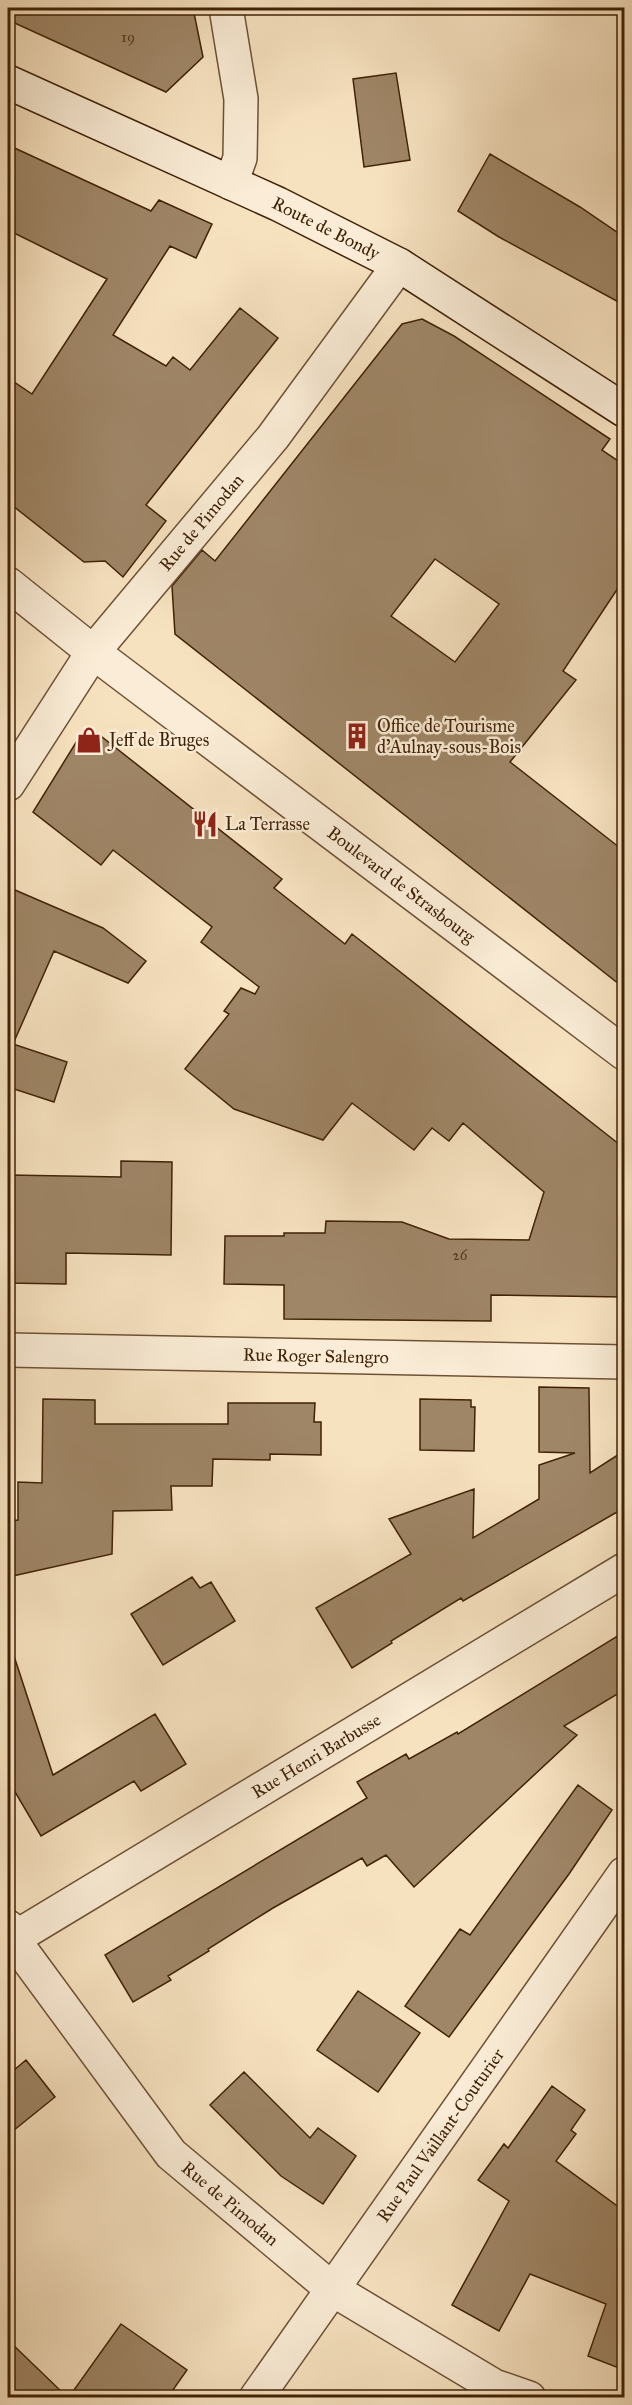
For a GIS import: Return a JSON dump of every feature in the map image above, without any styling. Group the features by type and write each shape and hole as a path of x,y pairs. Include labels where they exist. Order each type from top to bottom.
{"street":[{"path":"226,8 241,99 240,159 231,183"},
{"name":"Route de Bondy","path":"8,82 278,204 399,266 624,410"},
{"name":"Rue de Pimodan","path":"8,784 93,652 273,437 399,266"},
{"name":"Boulevard de Strasbourg","path":"8,584 93,652 624,1053"},
{"name":"Rue Roger Salengro","path":"8,1350 624,1362"},
{"name":"Rue Henri Barbusse","path":"9,1936 624,1570"},
{"name":"Rue Paul Vaillant-Couturier","path":"256,2397 624,1874"},
{"name":"Rue de Pimodan","path":"9,1936 171,2154 332,2289 494,2386 529,2397"}],"building":[{"path":"8,8 67,8 81,14 107,12 110,8 193,8 203,57 166,92 8,20"},
{"path":"396,73 410,160 364,167 353,79"},
{"path":"8,145 151,211 159,200 212,224 196,258 170,246 113,335 166,366 173,357 190,370 240,308 278,338 146,505 166,521 123,577 105,561 84,562 8,502 8,378 32,394 107,279 8,230"},
{"path":"490,154 580,207 624,237 624,305 499,237 458,211"},
{"path":"422,319 454,336 610,439 602,450 624,465 624,579 563,671 576,680 510,762 624,851 624,988 175,634 172,586 202,550 215,561 402,324","holes":["435,559 499,604 455,662 391,616"]},
{"path":"97,733 282,879 274,888 345,944 352,934 624,1148 624,1297 491,1295 491,1321 284,1319 284,1285 224,1284 225,1236 325,1233 326,1221 402,1222 449,1239 529,1240 544,1192 463,1123 449,1141 432,1128 414,1150 352,1103 323,1140 234,1109 185,1069 229,1014 224,1011 241,988 255,994 259,987 201,942 212,927 113,850 101,865 33,812 80,736"},
{"path":"8,887 103,928 146,961 128,983 54,951 13,1044 67,1062 54,1102 8,1087"},
{"path":"121,1161 172,1162 171,1255 66,1253 66,1284 8,1283 10,1175 121,1177"},
{"path":"539,1387 589,1388 590,1473 624,1451 624,1508 463,1601 461,1598 352,1668 316,1608 411,1554 389,1519 474,1489 473,1538 539,1499 539,1465 575,1453 539,1452"},
{"path":"43,1399 95,1400 95,1424 228,1424 228,1403 315,1403 314,1422 321,1422 321,1455 270,1454 270,1460 213,1459 212,1486 171,1486 172,1510 113,1511 112,1554 8,1577 8,1521 18,1520 18,1482 42,1483"},
{"path":"420,1399 471,1400 471,1407 475,1407 474,1451 420,1450"},
{"path":"192,1577 200,1588 211,1582 235,1621 163,1665 131,1614"},
{"path":"624,1632 624,1690 564,1726 577,1735 414,1887 386,1855 367,1866 362,1858 273,1908 168,1976 171,1980 133,2002 105,1955 367,1798 357,1782 406,1754 409,1759 457,1732 458,1734"},
{"path":"14,1656 53,1775 155,1714 186,1764 141,1791 134,1781 41,1836 8,1780 8,1657"},
{"path":"578,1785 612,1810 569,1874 449,2037 405,2006 460,1929 470,1935"},
{"path":"358,1991 420,2033 378,2092 317,2050"},
{"path":"26,2060 55,2097 8,2135 8,2075"},
{"path":"244,2072 310,2138 318,2128 356,2156 323,2204 281,2176 210,2105"},
{"path":"552,2086 585,2110 571,2130 576,2134 556,2161 624,2211 624,2370 588,2356 606,2304 530,2274 499,2331 452,2305 509,2201 478,2180 504,2144 508,2148"},
{"path":"121,2324 187,2370 168,2397 69,2397"},
{"path":"8,2340 67,2397 20,2397 8,2386"}],"place":[{"name":"Office de Tourisme d’Aulnay-sous-Bois","path":"357,736"},
{"name":"Jeff de Bruges","path":"89,740"},
{"name":"La Terrasse","path":"205,824"}]}
